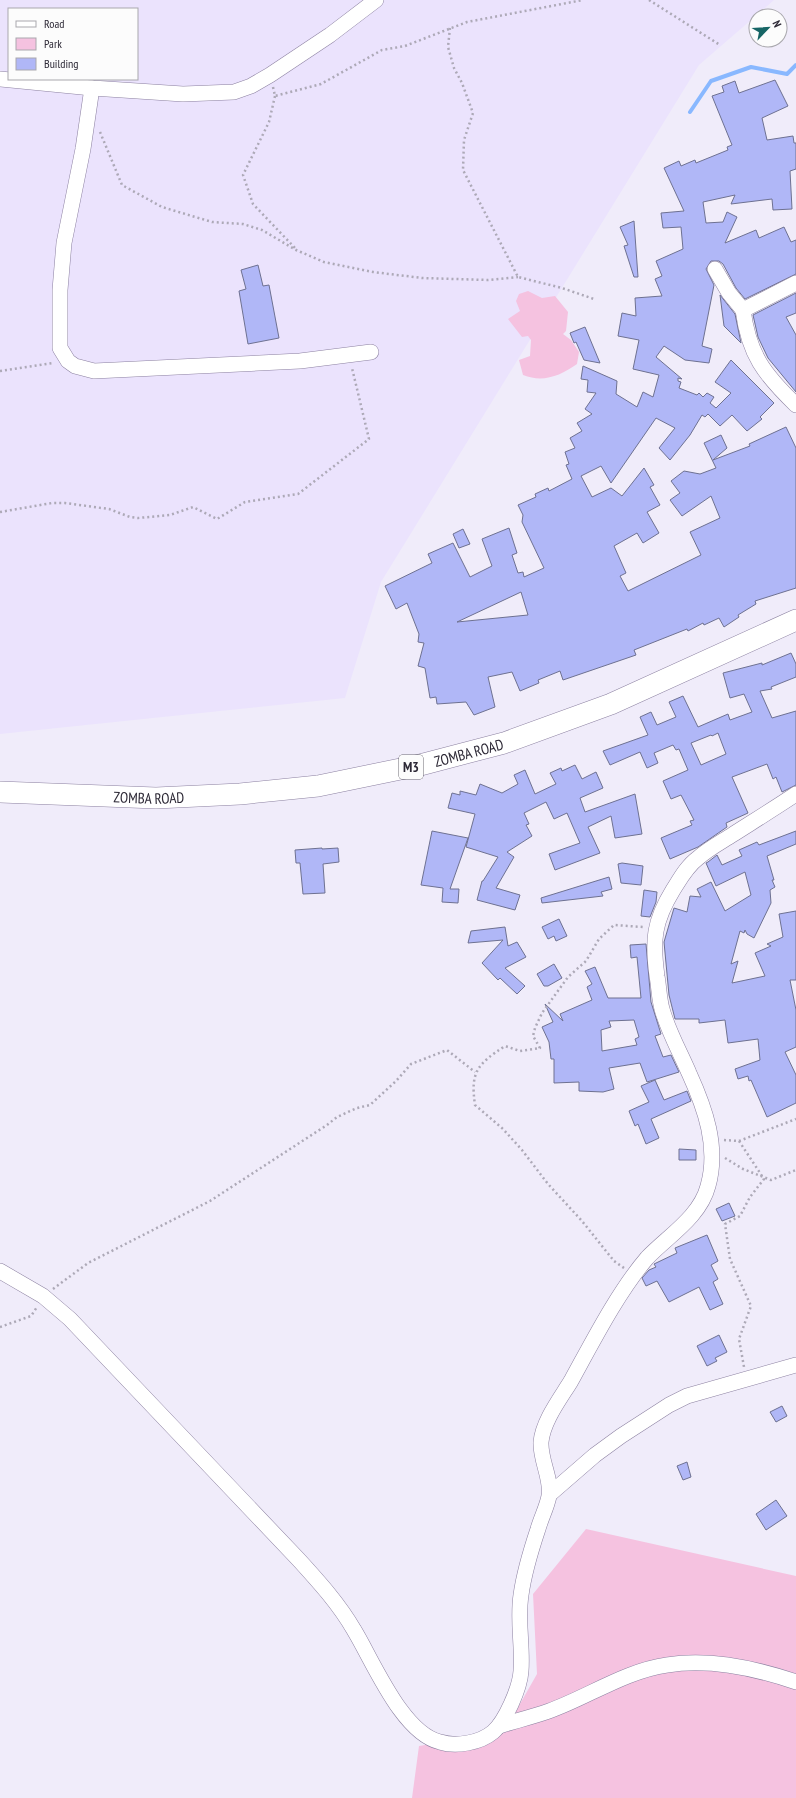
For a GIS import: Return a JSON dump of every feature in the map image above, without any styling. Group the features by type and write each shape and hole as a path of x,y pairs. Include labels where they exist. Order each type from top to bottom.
{"highway":[{"name":"ZOMBA ROAD","path":"0,792 156,798 240,794 318,786 420,765 504,743 611,704 796,620"}],"street":[{"path":"10,80 92,88 183,94 218,94 243,89 270,75 330,35 376,0"},
{"path":"92,88 83,149 64,244 60,290 60,348 68,361 75,366 94,371 300,361 371,352"},
{"path":"715,270 729,293 743,310 747,334 755,357 766,373 796,405"},
{"path":"743,310 796,283"},
{"path":"0,1271 43,1296 70,1319 299,1560 329,1594 355,1631 386,1687 417,1728 430,1738 442,1743 467,1743 490,1735 499,1726 513,1699 521,1673 519,1622 521,1596 531,1550 550,1494 542,1456 541,1443 543,1434 555,1408 588,1349 634,1276 646,1260 692,1215 706,1192 710,1182 712,1160 709,1130 694,1085 667,1026 662,1008 653,944 656,927 668,898 683,875 696,859 796,794"},
{"path":"550,1494 614,1441 669,1405 687,1396 796,1365"},
{"path":"499,1726 549,1711 599,1687 666,1665 699,1662 771,1673 796,1682"}],"path":[{"path":"275,96 321,84 382,50 405,46 467,22 583,0"},
{"path":"648,0 720,45"},
{"path":"450,28 448,47 454,68 462,83 473,114 464,140 464,170 518,277"},
{"path":"270,75 275,96 269,122 243,175 253,204 296,250"},
{"path":"98,124 99,132 122,185 162,208 212,222 243,224 262,230 296,250 324,262 373,272 422,278 488,280 518,277 562,288 594,299"},
{"path":"0,512 65,502 109,509 130,517 138,518 170,515 193,507 217,519 245,502 298,494 369,439 348,355"},
{"path":"0,371 68,361"},
{"path":"634,1276 614,1261 582,1221 548,1184 522,1150 503,1129 475,1105 473,1091 475,1072 488,1057 505,1046 520,1051 540,1048 533,1036 542,1013 568,977 586,961 599,939 614,926 656,927"},
{"path":"0,1327 31,1316 43,1296 88,1263 210,1201 328,1126 338,1117 357,1108 370,1105 396,1081 411,1064 447,1050 475,1072"},
{"path":"709,1130 722,1139 738,1141 796,1119"},
{"path":"738,1141 764,1179"},
{"path":"721,1156 764,1179 772,1180 796,1170"},
{"path":"746,1379 739,1339 751,1306 730,1259 725,1224 740,1216 750,1197 764,1179"}],"shaded area":[{"path":"0,0 774,0 765,8 748,8 748,23 699,65 381,582 345,698 0,734"}],"green space":[{"path":"528,291 542,298 555,296 568,312 566,331 563,334 571,340 579,352 577,364 558,375 537,378 523,375 519,360 530,356 531,340 528,336 522,337 508,319 520,311 516,301 519,294"},
{"path":"586,1529 796,1576 796,1798 412,1798 419,1746 504,1732 537,1674 533,1594"}],"building":[{"path":"775,80 788,106 762,118 767,140 793,136 794,143 796,143 796,169 790,171 792,209 773,210 772,199 731,204 735,195 703,202 706,223 723,222 727,212 737,217 725,243 756,230 759,238 784,227 791,242 796,240 796,274 745,299 736,288 723,264 719,261 711,261 706,269 714,285 702,346 712,349 709,363 685,360 664,346 656,357 682,379 678,378 678,381 681,382 679,388 697,395 699,393 703,397 707,393 714,397 710,403 716,408 731,393 715,382 731,360 774,403 760,417 762,419 747,431 732,415 720,426 708,414 705,417 702,415 690,435 670,460 659,448 675,428 656,418 611,483 601,466 581,476 592,497 611,488 622,496 644,468 654,485 650,487 660,505 647,512 659,533 643,543 637,533 614,546 626,573 620,576 628,591 701,555 690,532 720,518 711,496 682,516 670,500 680,493 671,481 684,471 700,474 716,468 704,443 721,435 727,448 713,460 750,446 749,444 786,427 796,448 796,588 755,601 756,604 738,615 739,617 724,627 719,618 704,625 703,623 688,631 687,629 634,650 636,655 563,680 560,671 538,680 539,683 520,691 512,672 488,677 495,707 474,715 466,702 437,704 436,697 430,698 425,668 418,666 424,643 418,642 419,634 407,603 396,609 385,586 432,563 428,554 453,543 470,577 492,566 482,539 509,528 517,553 512,555 518,573 523,572 524,577 544,568 522,522 523,515 518,505 536,497 535,494 548,488 549,491 572,479 566,465 569,464 565,452 575,448 570,438 582,431 577,423 592,414 585,409 596,393 587,392 588,380 581,379 583,366 617,381 616,394 637,407 643,392 653,397 659,375 633,369 639,340 618,336 622,313 636,316 635,298 662,296 655,279 662,276 656,261 683,249 681,227 663,228 661,213 684,211 664,168 679,161 681,166 695,160 696,163 728,150 727,147 732,145 712,96 724,92 722,86 735,81 739,93","holes":["521,592 528,615 457,622"]},
{"path":"634,221 638,277 634,277 624,246 628,245 620,227"},
{"path":"258,265 263,286 269,285 279,338 248,344 239,291 246,289 241,270"},
{"path":"796,293 796,313 786,317 796,335 796,392 768,358 758,337 753,315"},
{"path":"720,295 735,314 741,343 724,326"},
{"path":"585,327 600,363 584,360 576,342 574,343 570,333"},
{"path":"463,529 470,544 459,548 453,534"},
{"path":"791,653 796,664 796,677 771,687 772,689 760,691 772,718 796,711 796,785 782,792 776,777 773,779 767,764 732,777 748,813 726,823 727,827 698,847 670,859 661,838 692,825 690,821 694,820 681,795 671,799 663,781 688,770 679,749 676,750 673,745 654,753 658,763 647,768 640,752 610,765 603,751 648,735 640,717 651,712 657,725 676,717 669,702 683,696 698,727 728,714 730,720 752,712 744,694 730,698 723,673 762,663 762,665","holes":["718,733 726,754 701,765 691,743"]},
{"path":"575,765 582,779 596,772 603,788 580,798 585,812 635,794 642,834 615,838 611,816 588,827 600,853 555,870 549,854 580,843 567,813 554,819 546,802 524,813 529,824 526,825 532,836 507,852 514,857 496,888 520,895 515,910 477,900 482,881 498,857 466,847 475,814 448,808 452,793 460,795 460,791 476,795 480,784 502,793 518,784 514,775 525,770 535,794 556,784 550,773 561,768 562,771"},
{"path":"432,831 468,838 450,889 459,889 458,903 442,902 443,888 421,885"},
{"path":"796,831 796,844 767,856 775,887 770,890 771,903 754,938 747,934 745,930 744,933 740,931 731,964 738,961 732,983 765,976 755,953 771,946 767,944 783,937 779,914 796,911 796,980 790,980 796,1010 796,1047 785,1052 796,1075 796,1103 767,1117 751,1080 749,1081 748,1076 738,1079 735,1069 760,1060 758,1039 728,1043 725,1020 699,1023 699,1019 675,1019 669,995 664,942 674,908 687,912 690,896 701,897 697,889 711,882 725,911 751,895 745,872 716,886 706,863 717,855 722,865 742,856 739,850 757,842 759,845"},
{"path":"338,848 339,862 323,864 325,893 303,894 300,863 296,863 295,850"},
{"path":"622,863 643,866 641,885 621,883 618,864"},
{"path":"609,877 612,889 601,892 603,896 542,903 541,898"},
{"path":"644,890 657,892 656,902 650,917 641,916"},
{"path":"559,919 567,936 556,941 554,936 548,939 542,927"},
{"path":"505,927 508,946 517,942 526,957 505,968 525,986 517,994 500,978 498,980 482,963 503,940 468,943 471,931"},
{"path":"646,944 651,1002 661,1034 655,1036 663,1057 671,1055 679,1072 647,1082 640,1063 609,1068 614,1089 603,1092 579,1091 579,1082 554,1083 554,1059 551,1059 549,1042 542,1027 553,1022 545,1004 563,1021 560,1014 592,1000 587,987 592,984 585,971 595,967 608,998 641,998 637,957 631,958 630,945","holes":["634,1020 639,1037 635,1039 637,1045 602,1051 601,1030 611,1027 609,1021"]},
{"path":"554,964 562,978 548,986 544,986 537,974"},
{"path":"655,1080 664,1100 687,1091 691,1101 651,1119 659,1138 646,1144 638,1124 635,1126 629,1111 649,1102 641,1086"},
{"path":"679,1149 696,1150 696,1160 679,1160"},
{"path":"729,1203 735,1216 722,1221 716,1209"},
{"path":"707,1235 718,1261 711,1265 718,1279 713,1282 723,1304 710,1310 699,1287 669,1302 657,1281 646,1286 642,1278 649,1270 656,1267 654,1264 677,1253 675,1248"},
{"path":"719,1335 727,1352 715,1358 717,1361 707,1366 697,1346"},
{"path":"782,1406 787,1416 776,1422 770,1412"},
{"path":"687,1462 691,1477 683,1480 677,1466"},
{"path":"776,1500 787,1516 766,1530 756,1514"}],"waterway":[{"path":"690,112 711,81 751,67 787,74 796,65"}]}
